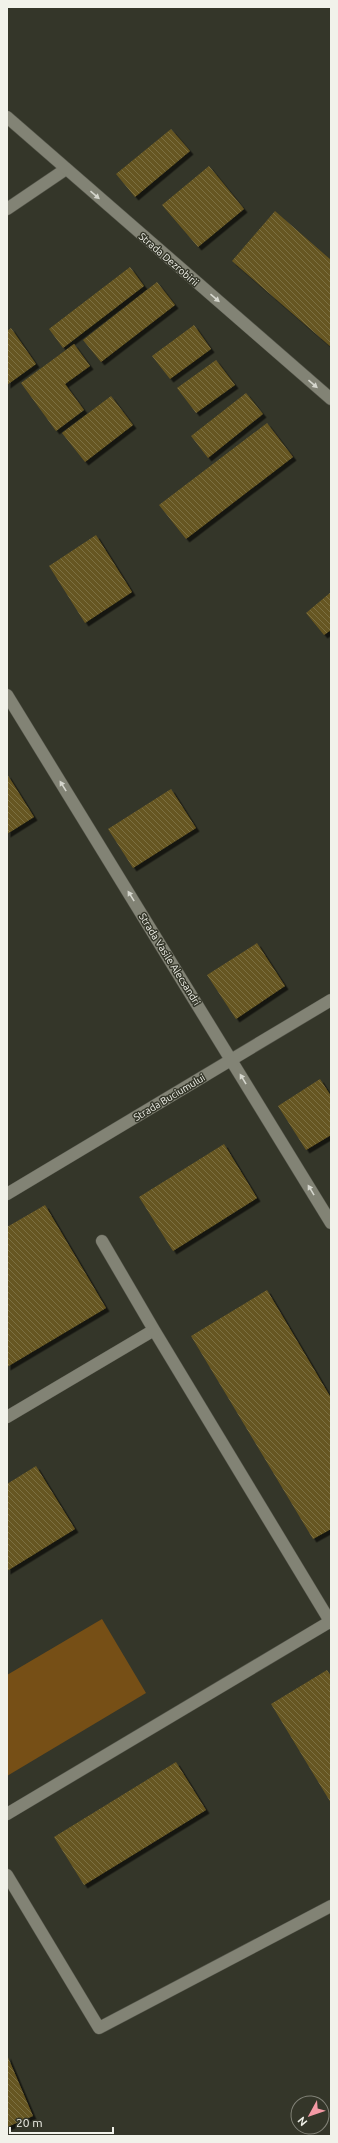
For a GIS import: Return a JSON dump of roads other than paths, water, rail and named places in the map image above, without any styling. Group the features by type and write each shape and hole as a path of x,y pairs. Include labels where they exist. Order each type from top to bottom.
{"street":[{"name":"Strada Dezrobirii","path":"7,117 331,399"},
{"path":"7,209 66,169"},
{"name":"Strada Vasile Alecsandri","path":"7,695 331,1223"},
{"name":"Strada Buciumului","path":"7,1194 331,1000"},
{"path":"7,1814 331,1622 154,1330 102,1241"},
{"path":"7,1417 154,1330"},
{"path":"7,1875 99,2028 331,1906"}]}
